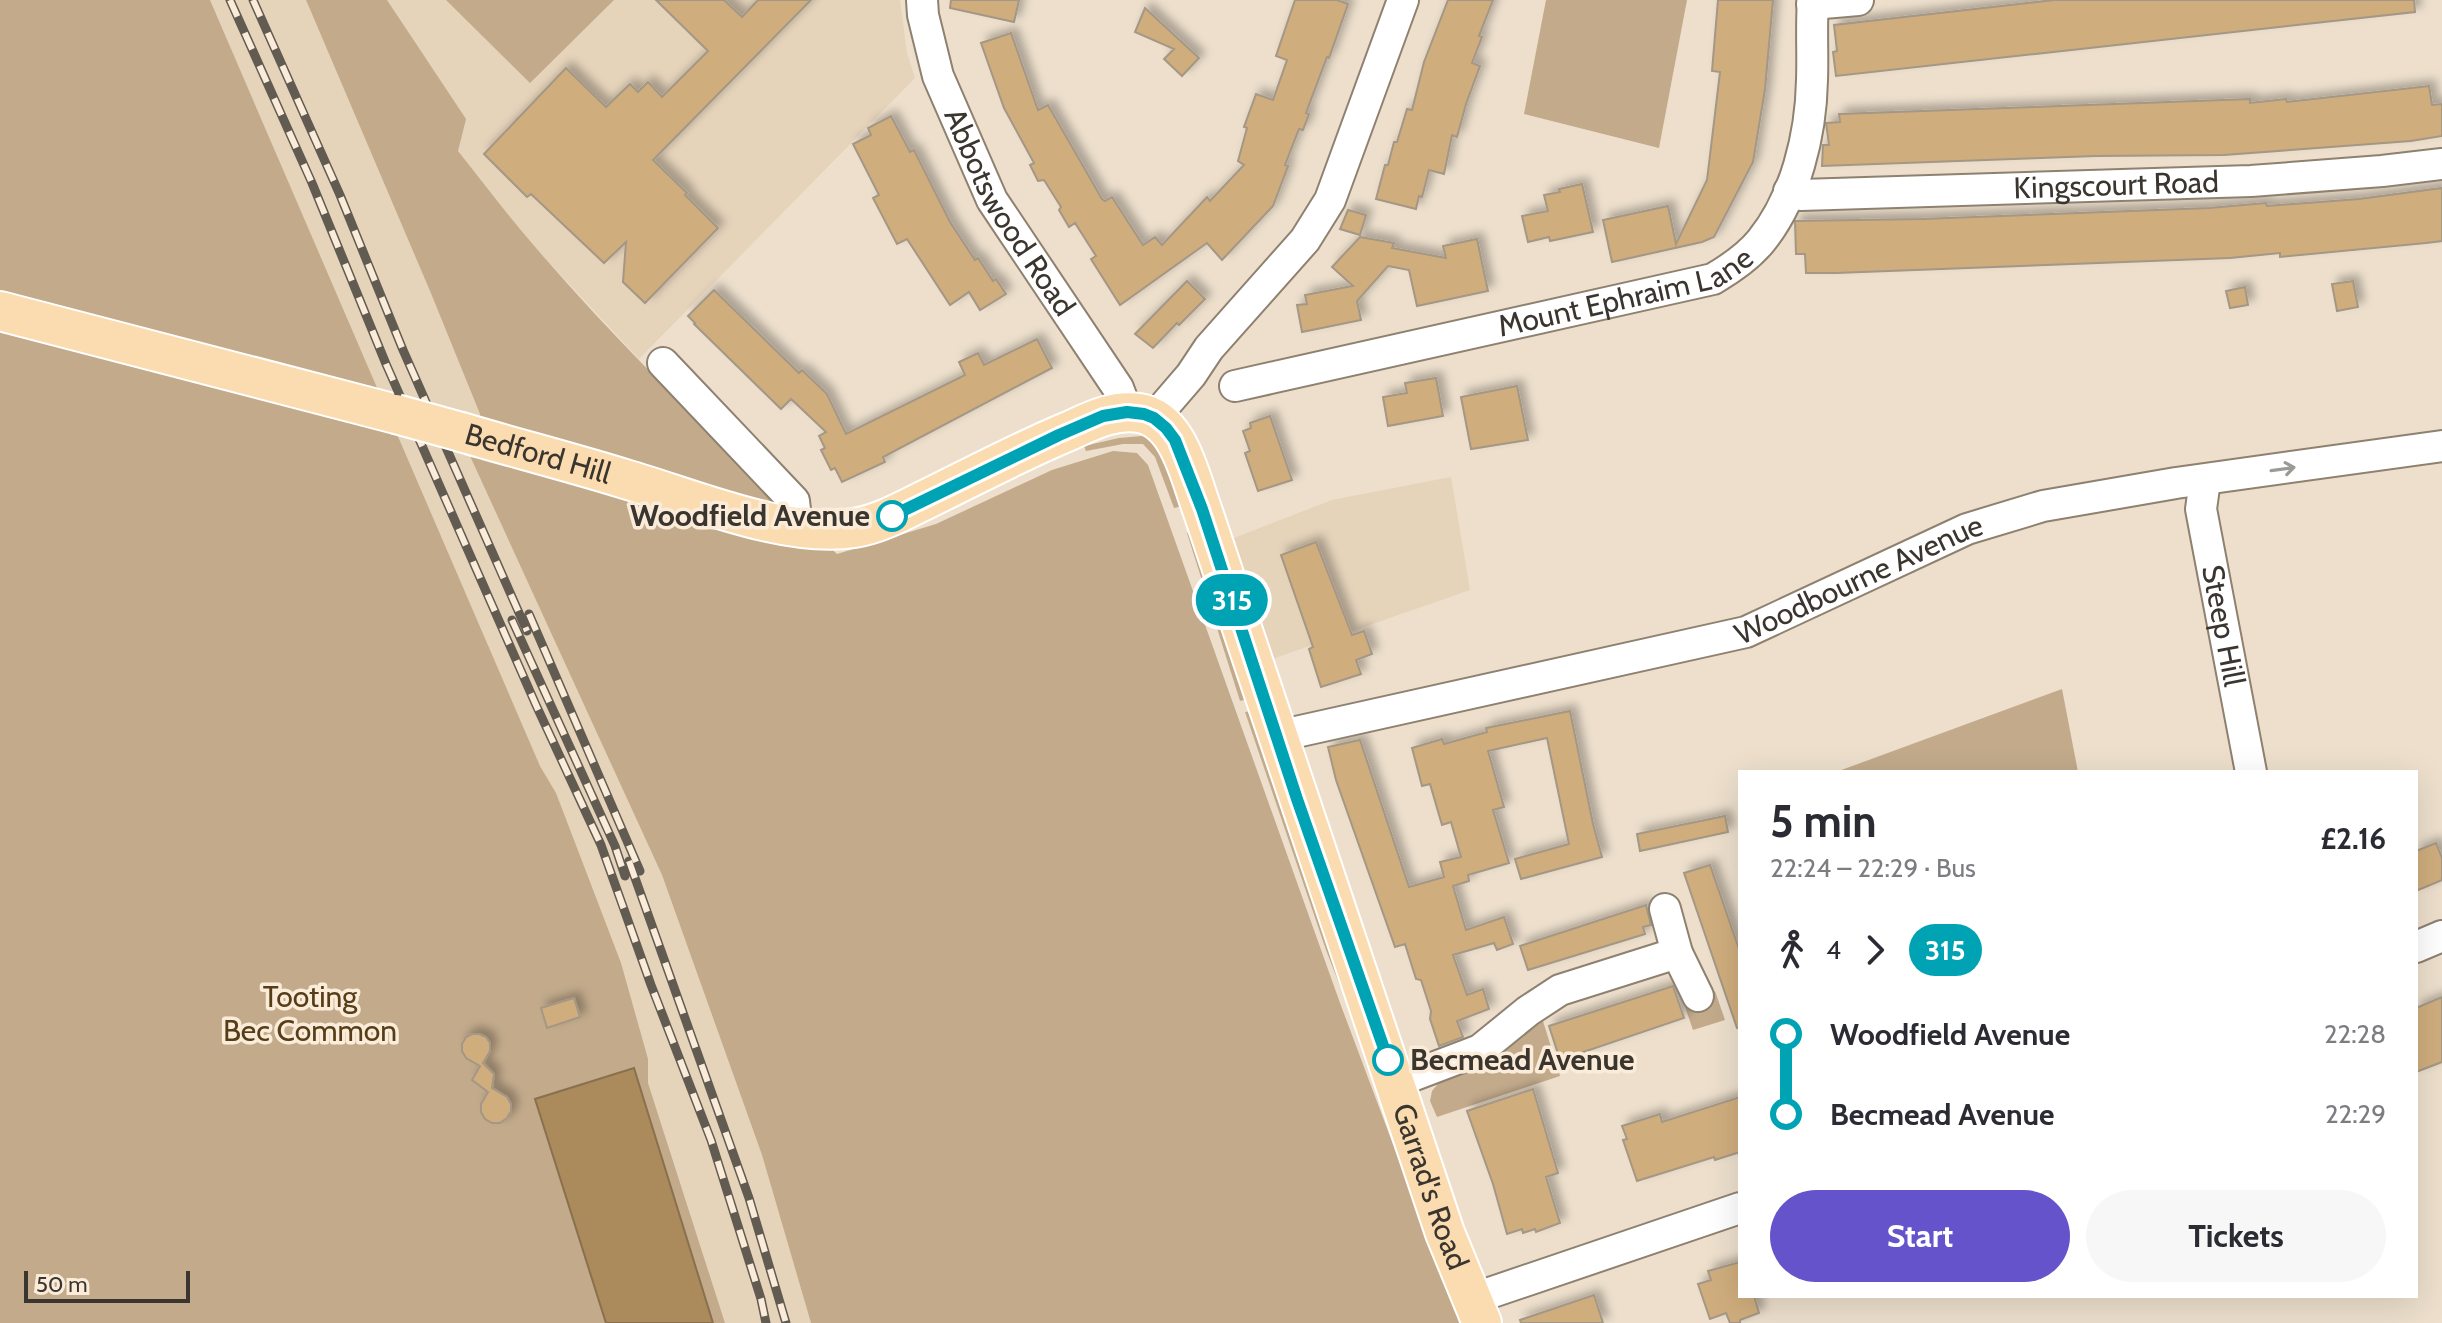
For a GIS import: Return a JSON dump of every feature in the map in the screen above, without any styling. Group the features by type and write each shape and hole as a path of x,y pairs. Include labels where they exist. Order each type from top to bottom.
{"main road":[{"name":"Bedford Hill","path":"0,311 396,414 626,479 736,514 824,530 856,528 892,516 1103,416 1141,415"},
{"name":"Garrad's Road","path":"1141,415 1175,440 1202,509 1445,1233 1477,1311"}],"street":[{"name":"Abbotswood Road","path":"922,0 938,76 992,200 1118,388 1141,415"},
{"path":"1141,415 1191,375 1209,348 1316,224 1330,200 1403,0"},
{"path":"1813,2 1858,0"},
{"name":"Mount Ephraim Lane","path":"1235,386 1713,279 1731,268 1761,241 1798,169 1811,96 1813,2"},
{"name":"Kingscourt Road","path":"1789,191 1801,195 2119,187 2328,176 2442,164"},
{"path":"663,363 794,501 797,527"},
{"name":"Woodbourne Avenue","path":"1278,736 1746,632 1967,529 2071,500 2203,494 2442,446"},
{"name":"Steep Hill","path":"2203,494 2251,770"},
{"path":"1665,909 1677,953 1698,996"},
{"path":"2418,946 2442,936"},
{"path":"1396,1082 1480,1050 1560,990 1677,953"},
{"path":"1477,1311 1738,1209"}],"shaded area":[{"path":"210,0 306,0 480,414 470,456 662,875 762,1155 811,1323 725,1323 648,1083 648,1059 556,793 540,766"},
{"path":"333,0 900,0 907,53 915,78 639,359 463,170"},
{"path":"1451,477 1470,590 1269,660 1229,540 1332,500"},
{"path":"634,1068 713,1323 606,1323 535,1099"}],"green space":[{"name":"Tooting Bec Common","path":"0,0 210,0 540,766 556,793 621,963 648,1059 648,1083 725,1323 0,1323"},
{"path":"306,0 387,0 466,119 458,151 512,219 641,362 837,554 936,524 1052,470 1113,451 1137,453 1148,465 1340,1003 1460,1323 811,1323 762,1155 662,875 470,456 480,414"},
{"path":"446,0 614,0 530,83"},
{"path":"1546,0 1687,0 1659,148 1524,114"},
{"path":"1142,436 1156,441 1187,505 1174,508 1155,457 1143,444 1123,444 1086,451 1084,446"},
{"path":"1193,531 1248,699 1240,701 1187,533"},
{"path":"2062,689 2078,770 1841,770"},
{"path":"1252,711 1348,994 1344,996 1245,712"},
{"path":"1715,991 1725,1020 1693,1030 1683,1001"},
{"path":"1543,1021 1560,1076 1437,1117 1430,1101 1432,1091 1442,1079 1481,1067"}],"building":[{"path":"656,0 724,0 742,17 758,0 811,0 653,160 718,228 645,303 623,282 626,242 604,263 531,194 527,197 484,154 566,68 606,107 630,84 638,92 648,82 662,97 708,51"},
{"path":"951,0 1019,0 1014,22 950,8"},
{"path":"1295,0 1337,0 1348,4 1306,113 1309,114 1303,130 1299,129 1285,165 1288,166 1273,206 1222,260 1207,243 1120,305 1091,259 1096,256 1075,223 1069,227 1044,180 1038,181 1030,165 1034,163 1004,108 981,43 1011,33 1038,110 1048,105 1102,199 1105,201 1112,197 1143,245 1155,237 1162,245 1207,197 1210,201 1244,165 1238,161 1247,128 1244,127 1256,94 1273,100 1287,60 1276,56"},
{"path":"1448,0 1493,0 1472,63 1480,66 1457,137 1452,135 1444,174 1429,170 1416,209 1376,199 1385,165 1388,165 1407,109 1412,110 1424,62"},
{"path":"1718,0 1773,0 1765,89 1753,162 1714,237 1612,262 1603,220 1668,206 1676,244 1707,180 1720,72 1712,71"},
{"path":"2054,0 2414,0 2415,12 1836,76 1834,25"},
{"path":"1145,8 1199,58 1182,76 1164,59 1174,49 1135,32"},
{"path":"2429,86 2432,105 2442,104 2442,136 2411,141 2224,155 2096,156 1822,166 1823,145 1829,145 1826,123 1840,122 1839,114 2250,99 2250,103 2286,99 2287,102"},
{"path":"891,116 910,152 914,150 950,222 975,260 978,258 1006,294 980,310 969,292 950,305 907,239 897,244 873,198 879,195 853,144 871,135 868,128"},
{"path":"1582,184 1593,232 1528,242 1522,216 1548,211 1544,195"},
{"path":"2442,188 2442,241 2426,243 2280,257 2280,253 2230,258 1836,273 1806,273 1805,254 1796,254 1795,221 1922,219 2266,203 2267,206 2359,199"},
{"path":"1348,210 1366,215 1360,235 1340,229"},
{"path":"1360,237 1394,243 1392,248 1446,258 1443,246 1477,239 1488,291 1417,306 1409,270 1388,266 1357,301 1361,320 1302,332 1297,305 1307,304 1305,295 1353,286 1332,267"},
{"path":"1187,281 1205,299 1153,348 1135,334"},
{"path":"2353,281 2358,307 2337,311 2332,284"},
{"path":"2245,287 2248,305 2230,308 2226,291"},
{"path":"714,290 799,373 802,370 827,394 846,434 965,375 959,362 978,353 984,365 1037,339 1052,368 883,457 885,462 842,482 835,468 831,470 821,450 825,448 819,436 826,432 791,399 781,409 688,316"},
{"path":"1436,378 1443,416 1388,426 1383,397 1407,393 1405,383"},
{"path":"1517,386 1528,440 1471,449 1461,397"},
{"path":"1270,416 1292,480 1258,491 1245,453 1250,451 1243,431 1251,428 1250,423"},
{"path":"1316,542 1352,635 1364,631 1372,654 1356,660 1361,674 1321,687 1309,649 1313,647 1281,555"},
{"path":"1570,711 1602,857 1521,879 1515,859 1569,844 1547,738 1488,751 1504,807 1493,810 1509,863 1468,875 1469,881 1453,886 1466,930 1504,917 1513,944 1497,950 1494,943 1453,955 1467,995 1483,989 1489,1009 1457,1021 1463,1037 1439,1046 1421,980 1416,979 1405,944 1395,947 1336,780 1328,747 1360,740 1409,887 1444,877 1440,862 1461,857 1451,822 1442,825 1430,784 1422,786 1412,748 1442,739 1444,744 1487,732 1486,728"},
{"path":"1725,816 1728,832 1640,851 1637,834"},
{"path":"2436,843 2442,858 2442,880 2418,890 2418,850"},
{"path":"1710,865 1738,946 1738,1028 1737,1028 1684,873"},
{"path":"1646,905 1651,925 1643,927 1645,934 1528,970 1520,946"},
{"path":"1673,986 1684,1018 1560,1060 1549,1026"},
{"path":"2442,997 2442,1062 2418,1071 2418,1007"},
{"path":"574,998 580,1017 547,1028 541,1008"},
{"path":"472,1034 486,1037 490,1043 490,1051 483,1063 494,1074 492,1088 507,1097 511,1104 507,1118 500,1123 485,1119 481,1112 481,1104 488,1092 472,1080 480,1066 466,1058 462,1051 466,1037"},
{"path":"1533,1089 1558,1173 1546,1177 1560,1223 1536,1232 1535,1229 1523,1233 1522,1229 1507,1234 1467,1111"},
{"path":"1738,1098 1738,1153 1637,1181 1623,1140 1627,1139 1622,1126 1660,1114 1662,1122"},
{"path":"1738,1263 1738,1298 1755,1298 1759,1313 1740,1320 1740,1323 1730,1323 1726,1313 1710,1319 1698,1284 1711,1280 1708,1271"},
{"path":"1594,1295 1603,1323 1521,1323 1520,1320"}],"railway":[{"path":"230,0 312,183 386,364 601,845 711,1140 766,1323"},
{"path":"253,0 527,631"},
{"path":"529,614 640,871"},
{"path":"512,620 615,846 625,876"},
{"path":"629,861 749,1198 786,1323"}],"bus line":[{"name":"315","path":"892,516 1103,416 1127,412 1144,414 1166,428 1175,440 1202,509 1297,799 1388,1060"}],"place":[{"name":"Woodfield Avenue","path":"892,516"},
{"name":"Becmead Avenue","path":"1388,1060"}]}
